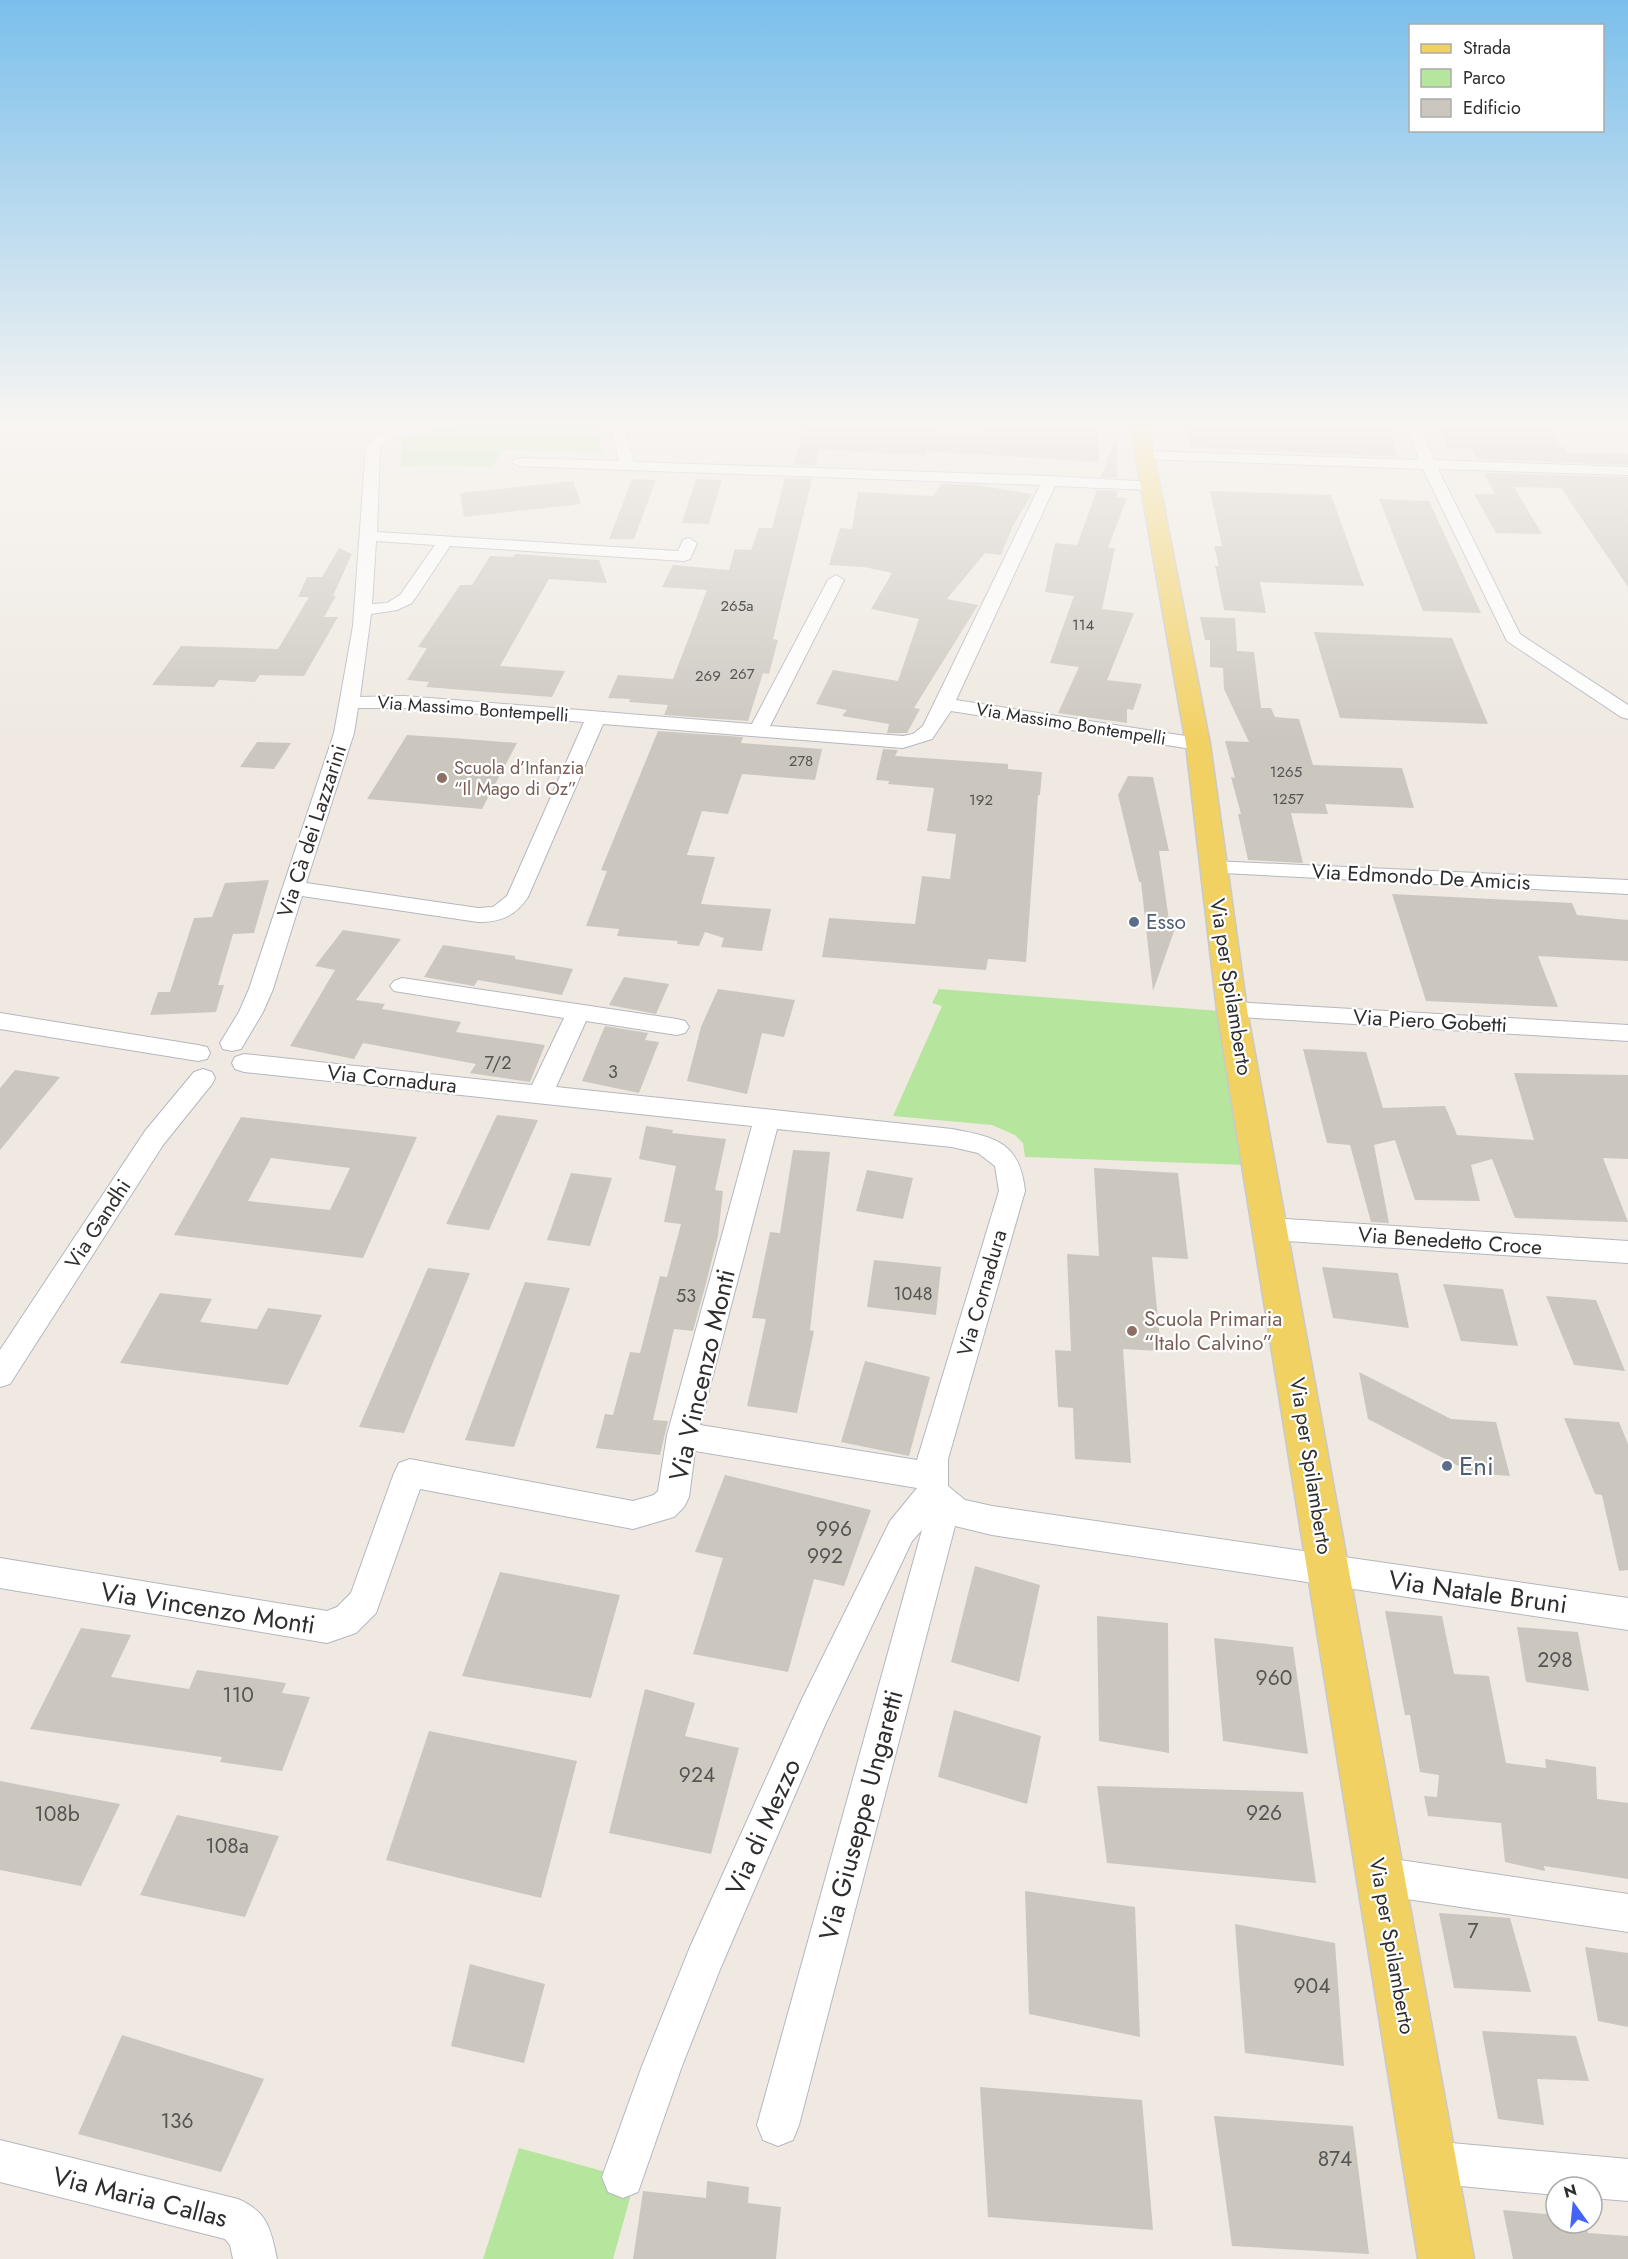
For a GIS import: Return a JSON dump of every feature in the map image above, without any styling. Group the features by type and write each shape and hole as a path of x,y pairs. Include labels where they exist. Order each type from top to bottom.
{"main road":[{"name":"Via per Spilamberto","path":"1158,530 1198,744 1232,1010 1446,2259"}],"street":[{"name":"Via Cà dei Lazzarini","path":"238,1053 330,782 351,703 363,609 369,530"},
{"name":"Via Massimo Bontempelli","path":"351,703 404,702 758,731 903,742 916,741 928,734 945,704 1026,530"},
{"path":"1461,530 1513,637 1628,713"},
{"path":"369,537 684,556 689,543"},
{"path":"363,609 392,607 400,604 406,599 445,542"},
{"path":"758,731 836,580"},
{"name":"Via Massimo Bontempelli","path":"945,704 1198,744"},
{"name":"Via Massimo Bontempelli","path":"293,888 478,915 500,914 507,910 518,897 596,717"},
{"name":"Via Edmondo De Amicis","path":"1213,867 1628,887"},
{"path":"402,986 677,1027"},
{"name":"Via Piero Gobetti","path":"1232,1010 1628,1033"},
{"path":"540,1095 578,1013"},
{"path":"0,1021 200,1066 221,1078 238,1070 238,1053 213,1044 200,1066"},
{"name":"Via Cornadura","path":"238,1053 540,1095 962,1139 1000,1152 1012,1176 1012,1191 933,1459 937,1491"},
{"name":"Via Gandhi","path":"0,1375 200,1066"},
{"name":"Via Vincenzo Monti","path":"0,1573 327,1627 339,1625 352,1618 364,1602 410,1473 633,1515 663,1507 673,1497 682,1435 767,1118"},
{"name":"Via Benedetto Croce","path":"1271,1229 1628,1252"},
{"path":"682,1435 937,1491 961,1513 1013,1523 1328,1570"},
{"name":"Via Giuseppe Ungaretti","path":"778,2125 937,1491"},
{"name":"Via di Mezzo","path":"623,2177 662,2066 704,1961 813,1713 901,1531 937,1491"},
{"name":"Via Natale Bruni","path":"1328,1570 1628,1614"},
{"path":"1380,1876 1628,1913"},
{"name":"Via Maria Callas","path":"0,2161 238,2221 250,2235 255,2259"},
{"path":"1429,2162 1628,2180"}],"green space":[{"path":"939,989 1220,1011 1246,1165 1025,1157 1023,1143 1015,1135 992,1125 893,1116 942,1006 932,1003"},
{"path":"519,2148 635,2180 613,2259 483,2259"}],"building":[{"path":"612,530 637,530 634,539 609,539"},
{"path":"758,530 799,530 773,639 778,640 769,674 763,673 748,721 664,715 668,705 608,698 618,675 673,679 707,590 662,587 673,565 729,570 735,549 751,550"},
{"path":"839,530 1011,530 1001,555 985,553 947,599 978,605 914,708 920,709 907,733 887,733 889,724 842,716 847,710 816,704 833,670 898,681 919,619 871,609 892,573 864,567 829,565"},
{"path":"1082,530 1115,530 1108,548 1115,548 1102,609 1134,613 1107,680 1142,684 1133,710 1127,709 1127,723 1058,713 1079,667 1050,663 1074,596 1045,592 1055,543 1077,545"},
{"path":"1219,530 1344,530 1364,586 1260,582 1266,613 1224,610 1215,566 1219,566 1214,546 1222,546"},
{"path":"1391,530 1443,530 1481,613 1423,611"},
{"path":"1495,530 1540,530 1542,534 1496,533"},
{"path":"1590,530 1628,530 1628,587"},
{"path":"339,548 352,554 333,596 336,596 324,617 338,617 304,676 260,675 255,682 219,680 214,687 152,685 181,646 278,649 309,597 298,597 307,577 322,577"},
{"path":"515,554 599,560 607,583 549,579 500,666 565,671 552,697 426,687 429,682 407,680 427,648 418,647 460,585 472,585 490,556 513,557"},
{"path":"1200,617 1235,618 1237,651 1254,652 1261,708 1271,708 1275,717 1299,719 1313,765 1402,768 1414,808 1325,804 1328,814 1291,813 1303,863 1248,860 1238,814 1241,814 1231,777 1235,778 1225,741 1249,742 1224,689 1223,668 1210,667 1210,640 1205,640"},
{"path":"1314,632 1452,638 1488,724 1340,718"},
{"path":"658,731 743,737 741,743 822,749 815,780 742,774 728,814 702,811 687,855 715,857 701,904 771,909 762,951 721,947 724,938 705,932 699,946 677,944 678,941 617,936 619,929 586,926 607,871 601,870"},
{"path":"407,735 517,743 482,809 367,799"},
{"path":"257,742 291,743 274,769 240,767"},
{"path":"883,749 898,750 895,756 1008,764 1008,769 1042,772 1040,795 1038,795 1026,962 988,959 986,970 822,957 829,918 915,924 922,876 950,879 956,834 927,831 934,788 888,784 889,781 876,780"},
{"path":"1128,776 1153,777 1169,851 1159,851 1169,920 1178,920 1153,991 1141,882 1139,882 1118,795"},
{"path":"269,880 254,933 233,934 218,985 224,985 216,1012 150,1015 158,992 170,992 194,918 212,917 225,883"},
{"path":"1392,894 1572,903 1577,915 1628,920 1628,961 1538,956 1558,1007 1426,1001"},
{"path":"343,930 401,939 356,1000 385,1004 382,1009 461,1022 456,1032 545,1045 530,1082 470,1073 476,1064 363,1043 354,1059 290,1046 335,970 315,966"},
{"path":"443,945 515,956 515,959 573,969 562,995 478,980 474,986 424,977"},
{"path":"624,977 669,984 656,1014 609,1005"},
{"path":"718,989 795,1000 784,1037 762,1033 747,1094 687,1081 701,1027"},
{"path":"605,1026 648,1033 645,1040 659,1042 639,1093 582,1081"},
{"path":"1303,1049 1366,1052 1383,1108 1445,1106 1457,1135 1534,1140 1514,1073 1628,1075 1628,1159 1603,1158 1628,1222 1515,1218 1492,1159 1471,1165 1480,1201 1415,1200 1395,1140 1374,1145 1389,1223 1371,1222 1350,1145 1327,1143"},
{"path":"15,1070 60,1077 0,1150 0,1088"},
{"path":"497,1115 538,1120 489,1230 446,1224"},
{"path":"241,1117 417,1137 363,1258 174,1235","holes":["271,1158 350,1168 330,1210 248,1201"]},
{"path":"646,1126 673,1130 672,1133 726,1139 715,1190 723,1191 718,1236 705,1287 693,1331 674,1329 653,1420 668,1421 660,1455 596,1448 605,1414 613,1415 630,1352 640,1353 660,1276 667,1277 681,1224 664,1222 676,1166 639,1159"},
{"path":"793,1150 830,1152 810,1330 814,1331 797,1413 747,1406 766,1319 752,1318 770,1232 780,1233"},
{"path":"1094,1168 1178,1173 1188,1259 1152,1257 1161,1351 1123,1349 1131,1463 1075,1459 1073,1408 1058,1407 1055,1350 1071,1351 1067,1254 1099,1256"},
{"path":"867,1170 913,1178 903,1219 856,1211"},
{"path":"571,1173 612,1178 590,1246 547,1240"},
{"path":"874,1260 941,1267 936,1315 867,1307"},
{"path":"1322,1267 1398,1273 1409,1328 1333,1318"},
{"path":"428,1268 470,1273 404,1433 359,1427"},
{"path":"525,1282 570,1288 514,1447 465,1440"},
{"path":"1443,1284 1503,1289 1518,1346 1461,1341"},
{"path":"160,1293 212,1299 200,1322 257,1329 268,1308 322,1315 288,1385 120,1363"},
{"path":"1546,1296 1596,1300 1625,1371 1574,1365"},
{"path":"865,1361 930,1377 909,1456 841,1442"},
{"path":"1359,1372 1451,1419 1496,1422 1510,1476 1472,1473 1368,1419"},
{"path":"1564,1418 1619,1422 1628,1444 1628,1570 1619,1571 1602,1495 1595,1494"},
{"path":"725,1475 871,1510 844,1586 814,1579 788,1672 693,1654 723,1558 695,1552"},
{"path":"975,1566 1040,1585 1019,1682 951,1662"},
{"path":"500,1572 620,1595 591,1698 462,1676"},
{"path":"1385,1611 1442,1616 1454,1674 1489,1676 1506,1763 1546,1768 1545,1759 1596,1767 1597,1799 1628,1803 1628,1879 1544,1866 1545,1871 1505,1862 1501,1823 1428,1816 1424,1796 1437,1797 1439,1775 1420,1772 1410,1715 1405,1715"},
{"path":"1097,1616 1168,1623 1169,1753 1099,1741"},
{"path":"1517,1627 1578,1632 1589,1691 1526,1682"},
{"path":"81,1628 131,1635 111,1677 189,1689 197,1670 286,1683 282,1693 310,1697 282,1771 220,1762 222,1757 30,1729"},
{"path":"1214,1638 1293,1647 1308,1754 1223,1741"},
{"path":"645,1689 695,1703 685,1736 739,1748 711,1854 609,1833"},
{"path":"954,1710 1041,1736 1027,1804 938,1777"},
{"path":"429,1731 577,1761 541,1898 386,1860"},
{"path":"0,1781 120,1804 81,1886 0,1870"},
{"path":"1097,1786 1303,1792 1316,1883 1107,1863"},
{"path":"177,1815 279,1836 245,1917 140,1895"},
{"path":"1025,1891 1135,1907 1140,2037 1029,2014"},
{"path":"1439,1913 1510,1918 1531,1992 1454,1988"},
{"path":"1235,1924 1335,1943 1344,2066 1245,2053"},
{"path":"1585,1947 1628,1953 1628,2027 1598,2021"},
{"path":"470,1964 545,1984 524,2063 451,2046"},
{"path":"1482,2031 1576,2036 1589,2081 1537,2079 1544,2125 1498,2119"},
{"path":"122,2035 264,2079 221,2172 78,2134"},
{"path":"980,2087 1142,2100 1153,2230 988,2217"},
{"path":"1214,2116 1353,2126 1369,2254 1232,2246"},
{"path":"707,2181 749,2187 748,2203 781,2207 776,2259 633,2259 643,2191 706,2198"},
{"path":"1503,2210 1544,2214 1544,2235 1628,2236 1628,2259 1513,2259"}],"place":[{"name":"Scuola d’Infanzia “Il Mago di Oz”","path":"442,778"},
{"name":"Esso","path":"1134,922"},
{"name":"Scuola Primaria “Italo Calvino”","path":"1132,1331"},
{"name":"Eni","path":"1447,1466"}]}
